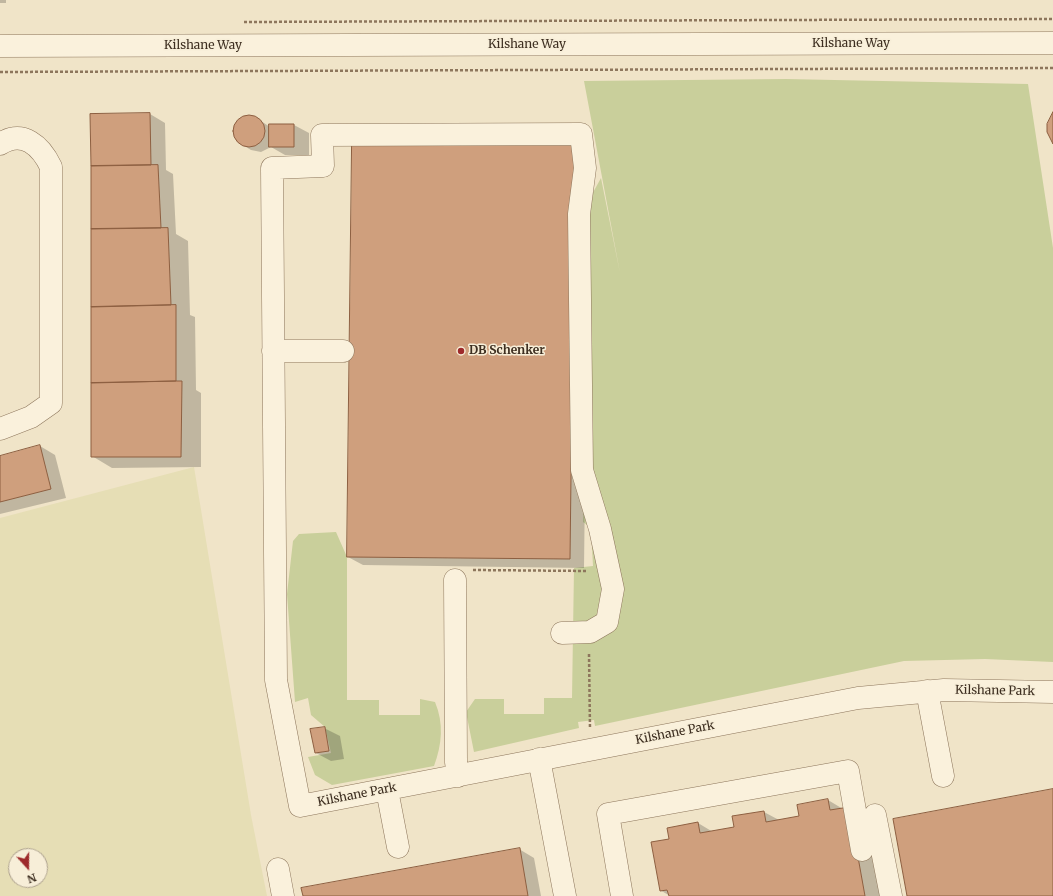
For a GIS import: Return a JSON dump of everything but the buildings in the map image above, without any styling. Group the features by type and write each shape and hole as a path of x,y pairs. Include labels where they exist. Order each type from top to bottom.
{"street":[{"name":"Kilshane Way","path":"0,46 1053,43"},
{"path":"343,351 273,350 272,168 323,166 322,134 581,134 585,168 579,214 582,470 600,528 613,589 607,622 590,632 562,633"},
{"path":"0,144 10,138 27,139 45,154 51,168 51,403 31,417 0,429"},
{"name":"Kilshane Park","path":"273,350 276,680 300,806 858,698 944,690 1053,692"},
{"path":"455,580 456,762 458,776"},
{"path":"927,691 943,776"},
{"path":"539,759 565,896"},
{"path":"622,896 608,814 848,771 862,850"},
{"path":"387,790 398,847"},
{"path":"875,815 891,896"},
{"path":"278,869 283,896"}],"path":[{"path":"239,22 1053,18"},
{"path":"0,72 1053,68"}],"shaded area":[{"path":"194,467 251,815 267,896 0,896 0,518"}],"green space":[{"path":"786,79 1028,84 1053,248 1053,662 985,659 904,661 595,726 594,720 578,722 579,728 474,752 466,712 475,699 504,699 504,714 544,714 544,698 572,698 574,568 593,566 591,528 583,522 587,437 585,207 601,178 620,273 584,81"},
{"path":"336,532 347,557 347,700 379,700 379,715 420,715 420,699 435,702 440,718 441,734 439,750 434,766 332,785 315,775 308,757 331,753 325,727 311,715 308,698 295,702 287,594 293,541 299,534"}],"place":[{"name":"DB Schenker","path":"461,351"}]}
